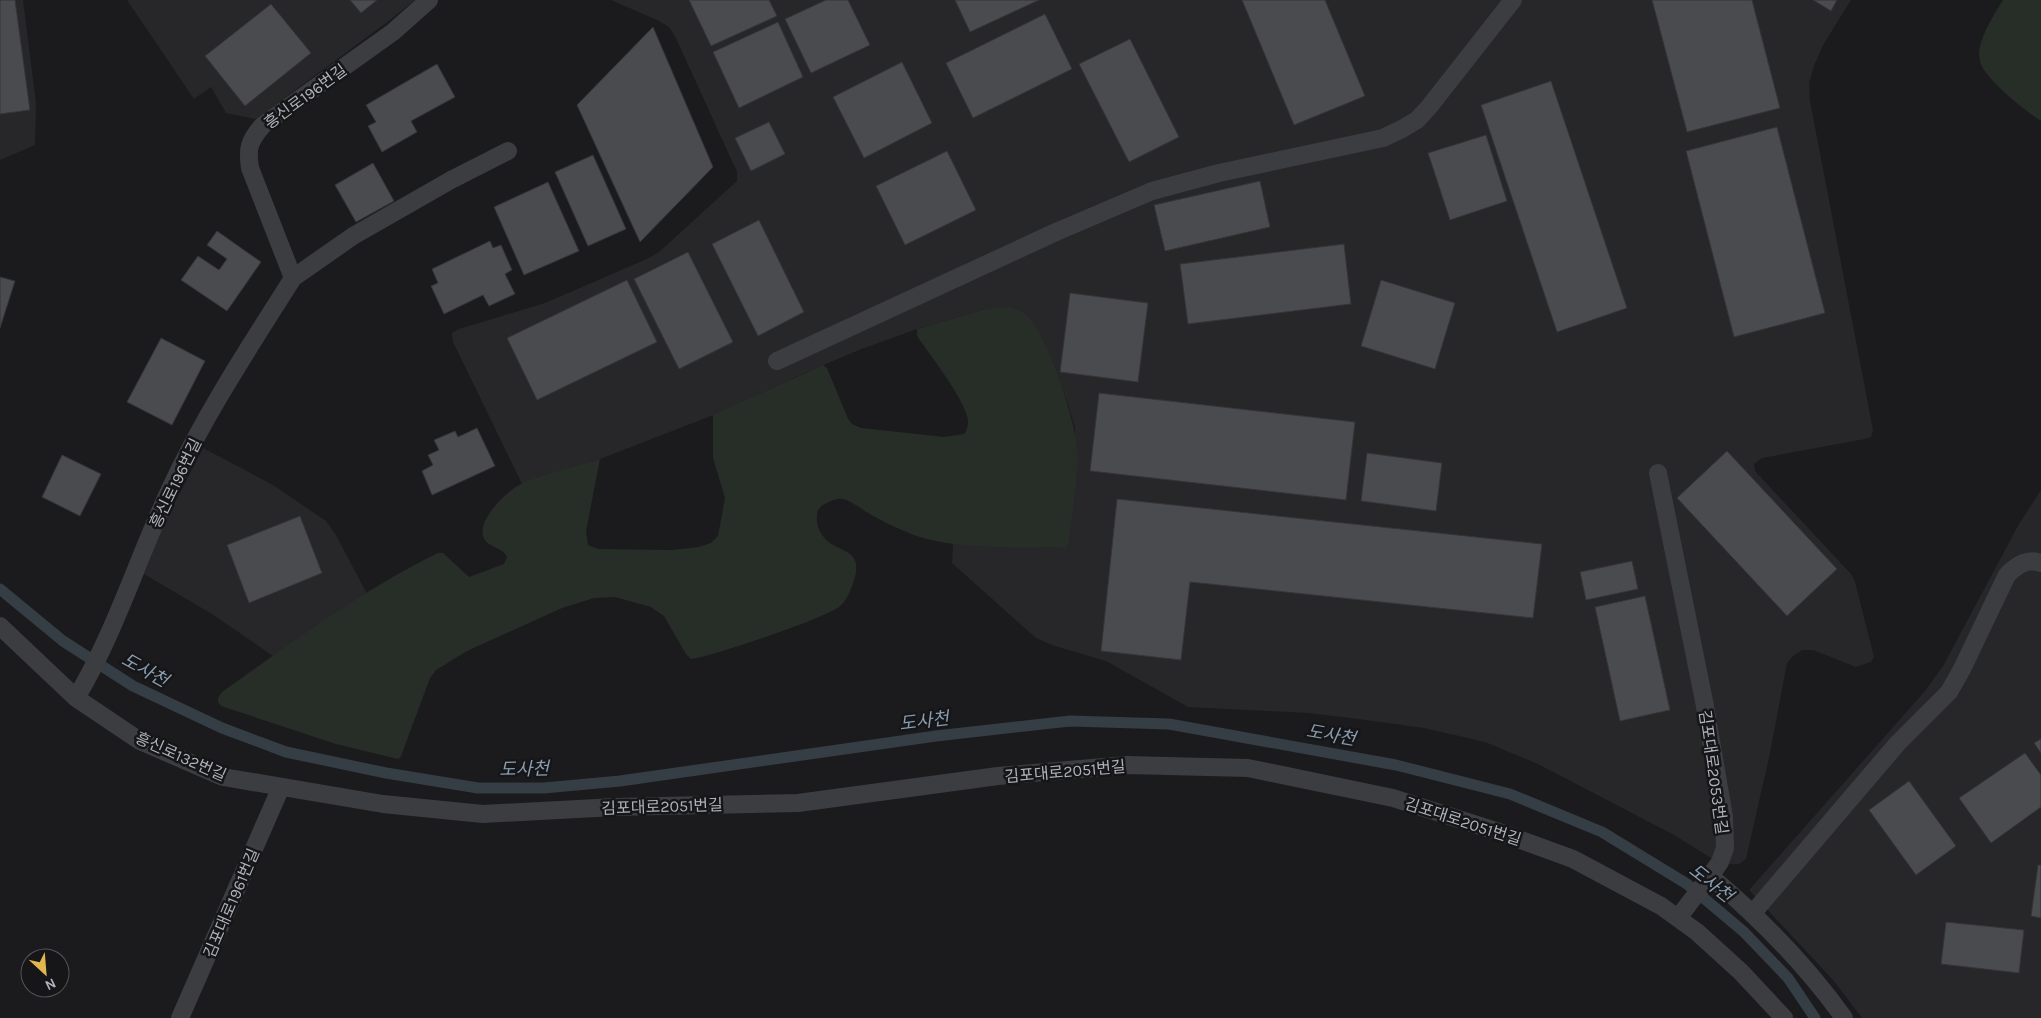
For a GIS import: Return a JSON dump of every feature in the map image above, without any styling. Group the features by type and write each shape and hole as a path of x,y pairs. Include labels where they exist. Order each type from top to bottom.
{"lane":[{"name":"흥신로196번길","path":"292,278 250,168 247,152 252,137 263,125 393,32 429,0"},
{"path":"777,360 1056,232 1152,191 1219,173 1382,138 1402,129 1417,120 1433,102 1513,0"},
{"name":"흥신로196번길","path":"76,698 87,681 103,648 158,517 186,458 232,374 292,278 354,236 451,180 508,151"},
{"name":"김포대로2053번길","path":"1658,473 1705,706 1724,817 1724,848 1720,862 1681,913"},
{"path":"1752,914 1891,752 1949,692 1962,669 2007,574 2015,567 2026,562 2041,563"},
{"name":"흥신로132번길","path":"0,626 76,698 140,741 223,777 281,787"},
{"name":"김포대로2051번길","path":"281,787 383,804 483,814 615,807 798,803 998,776 1127,765 1248,768 1393,798 1496,831 1573,859 1661,906 1681,913 1741,972 1784,1018"},
{"name":"김포대로1961번길","path":"180,1018 281,787"},
{"path":"1706,881 1752,914 1821,986 1844,1018"}],"shaded area":[{"path":"0,0 23,0 36,103 35,145 0,160"},
{"path":"127,0 415,0 256,119 226,113 211,87 194,99"},
{"path":"611,0 1851,0 1823,45 1809,83 1810,101 1873,430 1871,437 1865,439 1762,458 1754,464 1755,471 1851,574 1855,582 1874,657 1871,662 1856,667 1813,650 1802,650 1787,663 1770,753 1746,859 1739,864 1730,864 1711,858 1674,835 1538,764 1485,742 1424,728 1309,713 1188,707 1106,661 1052,645 1036,638 952,563 953,544 1064,548 1075,428 1067,401 1040,334 986,309 917,329 859,350 800,375 729,409 600,459 522,484 453,342 452,333 459,329 545,303 647,259 659,252 737,181 737,172 675,36 669,27"},
{"path":"2003,0 2041,0 2041,121 2016,103 1997,85 1983,68 1980,61 1980,46 1983,38 1990,21"},
{"path":"1011,307 1019,310 1030,319 1045,344 1067,402 1076,438 1077,474 1068,545 1065,548 988,547 931,540 891,525 853,503 836,499 819,508 817,525 827,541 848,552 856,563 852,586 846,600 840,606 814,619 768,636 720,652 691,659 686,654 664,616 651,607 615,597 594,598 562,608 467,651 436,670 430,678 401,756 398,759 336,744 221,706 218,702 222,692 301,636 383,583 438,553 443,553 469,577 504,564 507,557 505,553 490,545 484,539 483,528 485,520 496,505 510,492 523,483 542,476 600,459 586,531 588,545 598,549 672,550 699,547 711,543 718,536 725,498 713,458 713,415 823,365 827,368 848,419 852,424 861,428 944,437 964,434 968,418 964,408 945,376 917,336 917,329 986,309"},
{"path":"203,448 273,485 326,521 336,535 367,594 273,656 212,614 144,574 161,529"},
{"path":"2041,490 2041,1018 1862,1018 1833,980 1749,890 1925,691 1943,666 2019,524"}],"building":[{"path":"0,0 15,0 30,110 0,114"},
{"path":"350,0 377,0 361,13"},
{"path":"689,0 769,0 777,16 711,46"},
{"path":"826,0 848,0 870,45 811,73 785,19"},
{"path":"955,0 1039,0 970,32"},
{"path":"1242,0 1325,0 1365,96 1294,125"},
{"path":"1652,0 1752,0 1780,108 1687,132"},
{"path":"1813,0 1837,0 1831,11"},
{"path":"271,4 311,53 245,106 205,56"},
{"path":"1045,14 1072,69 973,118 946,63"},
{"path":"778,22 803,77 739,108 713,52"},
{"path":"653,27 713,167 640,242 577,105"},
{"path":"1130,39 1179,137 1129,162 1079,64"},
{"path":"902,62 932,123 864,158 833,97"},
{"path":"437,64 455,97 411,121 417,132 382,152 368,126 376,122 366,105"},
{"path":"1551,81 1627,308 1557,332 1481,105"},
{"path":"769,122 785,154 751,171 735,138"},
{"path":"1777,127 1825,313 1734,337 1686,151"},
{"path":"1486,135 1507,201 1450,220 1428,153"},
{"path":"947,151 976,210 905,245 876,186"},
{"path":"593,155 626,229 588,246 555,172"},
{"path":"373,163 394,201 356,222 335,185"},
{"path":"1260,181 1270,227 1165,251 1154,205"},
{"path":"548,182 579,251 524,275 494,207"},
{"path":"759,220 804,312 758,336 712,244"},
{"path":"217,231 261,262 227,311 181,280 198,256 219,270 227,259 207,245"},
{"path":"490,241 493,248 501,245 512,270 505,274 515,294 489,306 483,295 444,314 431,286 438,283 432,269"},
{"path":"1344,244 1351,304 1188,324 1180,264"},
{"path":"688,252 733,342 679,369 634,279"},
{"path":"0,277 15,281 0,328"},
{"path":"627,280 657,342 537,400 507,338"},
{"path":"1381,280 1455,303 1435,369 1361,346"},
{"path":"1070,293 1148,303 1138,382 1060,372"},
{"path":"161,338 205,361 172,425 127,402"},
{"path":"1099,393 1355,422 1346,500 1090,471"},
{"path":"477,428 495,466 432,495 422,471 433,465 428,455 439,450 434,440 455,431 458,437"},
{"path":"1727,451 1837,569 1787,616 1677,498"},
{"path":"1367,453 1442,463 1436,511 1361,501"},
{"path":"62,455 101,474 80,516 42,497"},
{"path":"1117,499 1542,544 1533,618 1190,582 1181,660 1101,651"},
{"path":"300,516 322,573 249,603 227,545"},
{"path":"1632,561 1638,589 1586,600 1580,572"},
{"path":"1645,596 1670,710 1620,721 1595,607"},
{"path":"2041,739 2041,753 2034,743"},
{"path":"2025,753 2041,775 2041,807 1991,843 1959,798"},
{"path":"1909,781 1956,846 1916,875 1869,810"},
{"path":"2038,865 2041,865 2041,918 2031,916"},
{"path":"1946,922 2024,930 2019,973 1941,964"}],"waterway":[{"name":"도사천","path":"0,589 63,641 133,686 222,728 286,752 386,773 478,788 544,788 620,781 936,736 1070,721 1169,724 1396,765 1510,794 1602,832 1687,884 1744,932 1788,978 1815,1018"}]}
